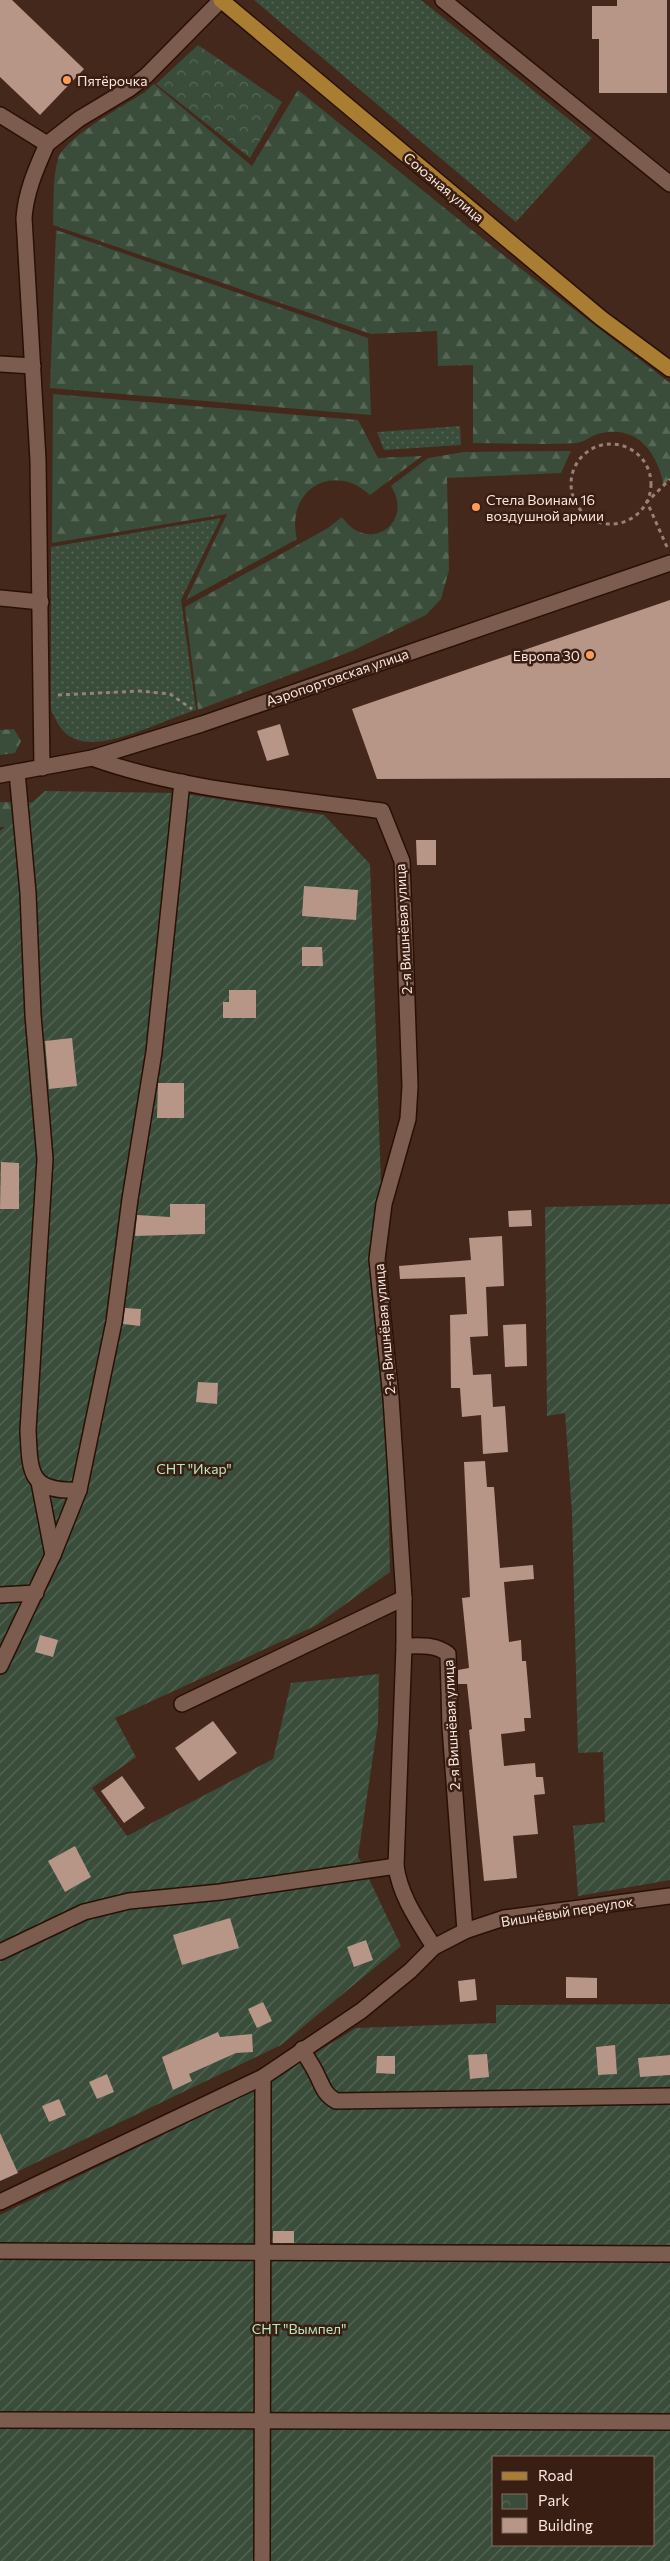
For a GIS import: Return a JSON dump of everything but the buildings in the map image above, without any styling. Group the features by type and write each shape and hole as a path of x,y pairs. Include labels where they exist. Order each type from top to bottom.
{"main road":[{"name":"Союзная улица","path":"221,0 601,318 670,369"}],"street":[{"path":"42,768 41,602 33,366 24,218 26,199 31,180 47,144 79,119 124,93 146,76 221,0"},
{"path":"443,0 670,184"},
{"path":"0,115 47,144"},
{"path":"0,364 33,366"},
{"name":"Аэропортовская улица","path":"0,775 92,758 202,724 670,563"},
{"path":"0,598 41,602"},
{"name":"2-я Вишнёвая улица","path":"92,758 134,773 182,782 382,811 402,861 410,1086 408,1110 384,1204 377,1259 391,1398 404,1598 404,1646 435,1647 448,1654 450,1728 465,1931"},
{"path":"17,772 28,893 33,1015 45,1159 28,1430 31,1471 38,1482 53,1555"},
{"path":"0,1666 36,1593 79,1490 114,1322 130,1199 154,1052 182,782"},
{"path":"38,1482 56,1491 79,1490"},
{"path":"0,1595 36,1593"},
{"path":"182,1704 404,1598"},
{"path":"404,1646 396,1866 398,1882 410,1909 434,1947"},
{"path":"0,1952 84,1912 129,1901 220,1892 396,1866"},
{"name":"Вишнёвый переулок","path":"0,2202 263,2078 361,2011 410,1971 434,1947 465,1931 504,1918 670,1896"},
{"path":"302,2050 317,2075 326,2096 336,2101 670,2096"},
{"path":"262,2561 263,2078"},
{"path":"0,2251 670,2254"},
{"path":"0,2420 670,2422"}],"path":[{"path":"670,479 647,502 640,512 624,521 606,524 594,521 576,505 571,487 573,469 579,459 596,446 617,444 628,447 644,460 649,470 651,486 647,502 670,554"},
{"path":"41,696 140,691 170,694 192,709 202,724"}],"green space":[{"path":"254,0 421,0 592,138 516,222"},
{"path":"198,45 282,102 250,158 156,84"},
{"path":"154,84 252,166 298,90 498,251 670,383 670,477 664,486 652,453 636,438 626,434 615,432 602,433 577,443 473,443 473,365 438,366 437,331 371,334 53,225 55,175 58,159 63,150 83,132 145,92"},
{"path":"56,230 368,338 371,415 50,388"},
{"path":"53,394 358,420 378,458 422,456 370,495 356,485 341,481 327,481 315,486 305,495 298,507 295,522 297,539 186,600 227,514 52,543"},
{"path":"460,426 461,445 384,450 377,432"},
{"path":"571,451 561,473 447,478 449,570 441,599 426,615 352,651 198,710 185,607 328,528 342,517 352,528 364,534 375,534 385,530 393,523 397,512 397,500 391,486 428,458 464,452"},
{"path":"221,518 181,600 196,710 115,739 98,742 83,741 67,735 51,710 51,547"},
{"path":"14,729 21,741 15,753 0,755 0,730"},
{"name":"СНТ \"Икар\"","path":"45,791 179,793 324,815 370,864 382,1212 390,1572 315,1626 115,1718 136,1757 92,1788 127,1836 273,1759 291,1683 379,1674 378,1723 358,1856 401,1946 281,2045 0,2180 0,831"},
{"path":"0,802 91,803 26,826 0,827"},
{"path":"670,1204 670,1880 578,1896 573,1826 605,1822 603,1752 578,1753 572,1513 565,1413 547,1416 545,1207"},
{"name":"СНТ \"Вымпел\"","path":"670,2004 670,2561 0,2561 0,2215 260,2087 356,2028 496,2023 496,2005"}],"place":[{"name":"Пятёрочка","path":"67,80"},
{"name":"Стела Воинам 16 воздушной армии","path":"476,507"},
{"name":"Европа 30","path":"590,655"}]}
